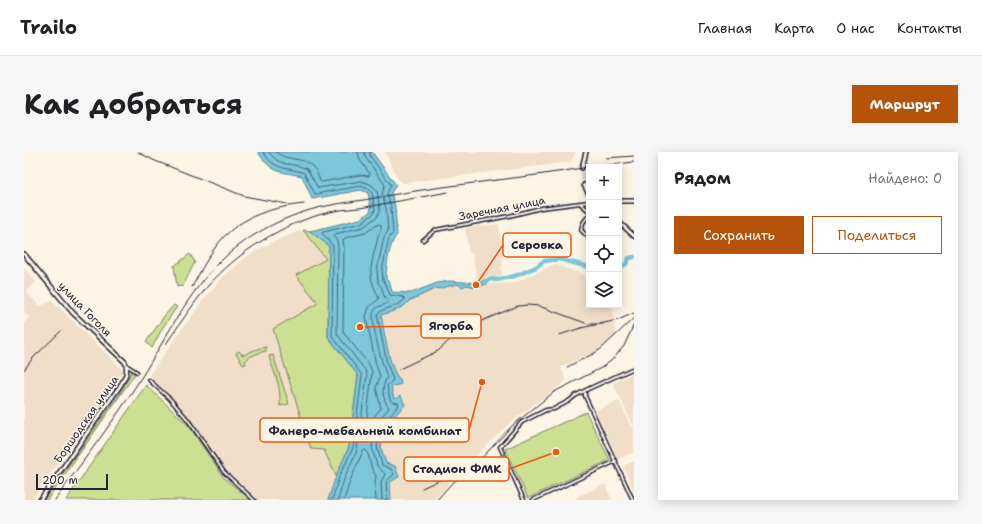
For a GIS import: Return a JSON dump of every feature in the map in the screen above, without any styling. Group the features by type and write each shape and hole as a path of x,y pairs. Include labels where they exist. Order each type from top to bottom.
{"street":[{"path":"582,168 586,152"},
{"path":"584,185 586,189"},
{"path":"622,202 634,201"},
{"name":"Заречная улица","path":"423,240 435,230 509,216 541,208 586,202"},
{"path":"581,203 586,209"},
{"path":"586,219 582,224 581,230 586,235"},
{"path":"622,225 634,236"},
{"name":"улица Гоголя","path":"24,254 73,313 126,365 137,372"},
{"name":"Боршодская улица","path":"40,500 120,386 127,373 126,365"},
{"path":"524,500 500,447 522,422 569,401 588,389 634,368"},
{"path":"149,380 170,399 188,420 224,472 254,500"},
{"path":"585,392 585,396 634,500"},
{"path":"533,500 616,462"}],"shaded area":[{"path":"385,152 576,152 571,162 403,183 398,179"},
{"path":"499,224 503,267 501,267 502,276 477,280 472,253 469,253 465,228"},
{"path":"303,230 326,259 318,303 324,450 336,476 328,500 257,500 227,470 175,401 149,375 204,299 224,276 248,256 261,248"},
{"path":"555,264 586,276 586,308 612,308 616,335 597,352 561,367 566,381 511,422 457,474 435,500 391,500 390,482 381,448 385,425 405,405 394,399 391,386 397,377 391,362 381,315 394,311 404,306 409,301 437,288 457,284 463,287 466,285 476,287 487,284 514,283"},
{"path":"24,268 36,282 26,292 40,306 52,301 124,371 32,500 24,500 24,323 29,317 24,313"},
{"path":"634,373 634,424 633,425 613,383"},
{"path":"619,400 631,427 634,426 634,452 618,459 595,411"},
{"path":"634,461 634,490 623,466"},
{"path":"605,484 612,500 578,500 576,497"}],"green space":[{"path":"303,230 310,231 329,246 328,337 358,375 349,447 336,476 324,450 311,449 273,329 318,303 296,275 326,259"},
{"path":"190,254 195,262 183,286 177,287 174,266"},
{"path":"174,305 177,307 163,327 152,348 146,342"},
{"path":"266,347 266,351 257,353 250,357 245,361 246,364 243,365 236,353 239,351 243,355"},
{"path":"273,355 289,404 280,406 279,387 269,356"},
{"path":"131,372 135,374 47,500 44,500 118,396"},
{"path":"146,385 189,426 224,478 251,500 66,500"},
{"path":"586,412 610,460 528,498 505,449"}],"water":[{"path":"258,152 372,152 396,185 391,193 395,206 397,235 390,250 386,274 386,279 390,283 392,292 411,293 437,283 449,281 479,283 483,280 490,279 487,284 476,287 466,285 463,287 457,284 437,288 409,301 404,306 394,311 381,315 390,360 401,384 391,387 394,399 401,396 405,405 385,426 381,448 386,463 395,466 399,477 390,482 391,500 328,500 336,476 349,447 358,375 328,337 329,246 310,231 360,219 371,211 368,193 361,190 312,199 302,176 282,172 272,168"}],"waterway":[{"path":"622,266 626,264 629,258 634,257"},
{"path":"485,282 490,279 496,280 515,276 536,267 544,261 559,259 586,266"}],"tunnel":[{"path":"582,168 584,185"}],"railway":[{"path":"138,152 153,160 244,196 287,204"},
{"path":"606,158 634,156"},
{"path":"618,164 634,162"},
{"path":"55,500 131,394 178,316 198,287 222,260 257,233 284,219 333,205 406,192 586,167"},
{"path":"166,344 207,287 248,250 279,231 295,223 330,212 448,192"},
{"path":"192,287 217,245 238,225 270,210 304,204"},
{"path":"399,369 438,351 455,335 469,326 518,306 539,306 588,324 603,324"},
{"path":"559,335 581,328 618,320 634,313"},
{"path":"567,367 601,349 634,318"},
{"path":"437,500 450,485 472,468 513,425 544,400 554,392 601,368 612,360 624,346 634,324"},
{"path":"24,370 33,358 61,331"},
{"path":"422,488 468,467"}],"place":[{"name":"Серовка","path":"476,285"},
{"name":"Ягорба","path":"360,327"},
{"name":"Фанеро-мебельный комбинат","path":"482,382"},
{"name":"Стадион ФМК","path":"556,452"}]}
